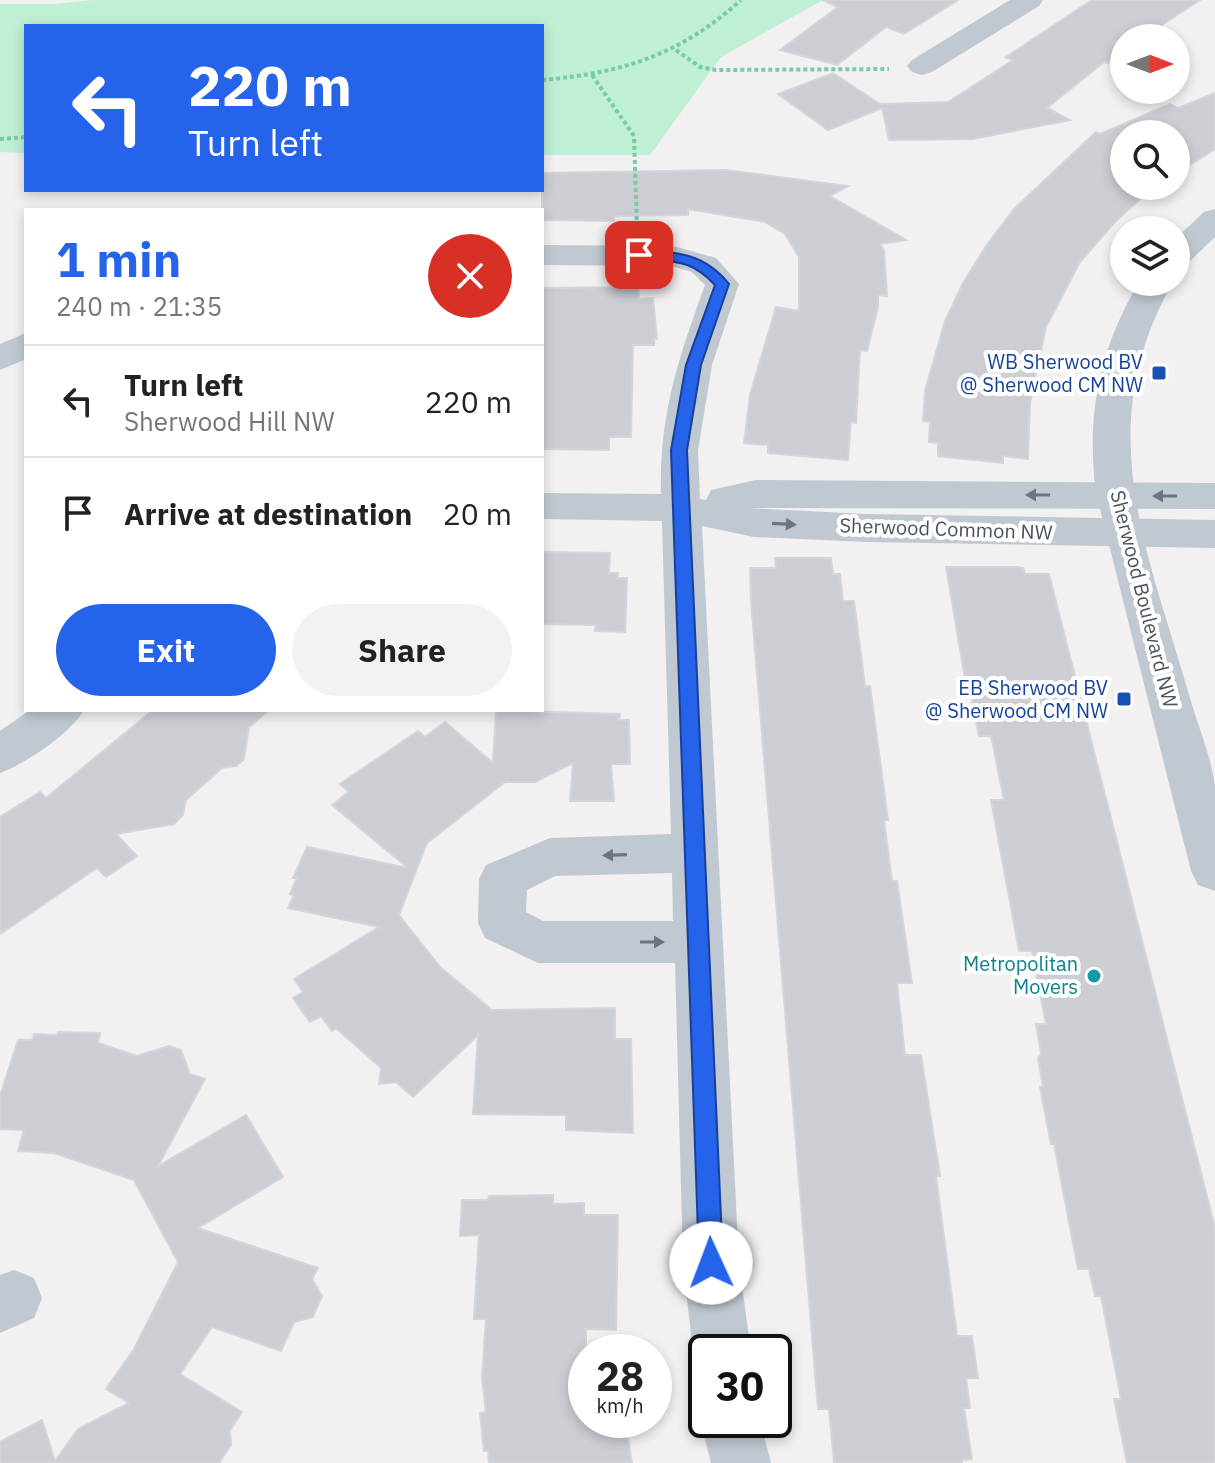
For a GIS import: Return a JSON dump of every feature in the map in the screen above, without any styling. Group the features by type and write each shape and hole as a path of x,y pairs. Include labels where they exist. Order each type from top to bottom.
{"street":[{"path":"922,66 1029,0"},
{"path":"1190,243 1215,219"},
{"path":"544,255 673,256 704,265 722,284 694,365 679,450 711,1263 720,1334"},
{"name":"Sherwood Boulevard NW","path":"1149,296 1125,343 1115,377 1110,414 1110,454 1125,534 1215,871"},
{"path":"0,359 24,345"},
{"name":"Sherwood Common NW","path":"679,508 756,493 1215,496"},
{"name":"Sherwood Common NW","path":"544,506 679,508 754,523 1215,534"},
{"path":"0,755 59,712"},
{"path":"693,853 550,857 503,879 502,923 538,942 698,942"},
{"path":"735,1438 741,1463"}],"path":[{"path":"544,80 592,75 676,50 708,31 741,0"},
{"path":"676,50 700,67 716,70 874,71 922,66"},
{"path":"592,75 634,136 639,255"},
{"path":"0,139 24,137"}],"green space":[{"path":"93,0 823,0 721,57 650,155 544,155 544,24 24,24 24,153 0,152 0,4 56,4"}],"building":[{"path":"823,0 958,0 904,34 886,27 837,65 780,50 838,7"},
{"path":"1092,0 1200,0 1163,24 1110,24 1110,62 1104,62 1047,108 1070,120 973,139 889,140 882,108 828,130 778,94 833,73 880,104 948,102 1013,60 1006,57"},
{"path":"1215,93 1215,149 1190,165 1190,120 1133,120 1170,104 1178,108"},
{"path":"1110,130 1110,200 1139,200 1122,216 1110,216 1110,228 1080,262 1046,327 1030,403 1028,459 1003,456 1003,463 938,456 938,443 929,442 930,422 923,421 925,391 945,321 963,283 1014,209 1096,132 1100,134"},
{"path":"726,170 848,186 830,196 906,240 880,244 884,250 887,296 878,295 867,351 860,350 856,423 851,422 848,460 768,453 768,445 744,443 750,395 776,307 799,311 799,257 785,234 765,222 688,209 688,215 614,216 614,221 544,220 544,173"},
{"path":"638,287 639,299 653,298 657,339 654,339 654,345 633,345 631,437 609,437 609,450 544,449 544,288"},
{"path":"544,552 610,553 609,573 618,573 617,578 627,578 625,632 595,631 596,625 544,624"},
{"path":"775,558 831,558 833,574 840,574 843,601 854,601 865,686 870,686 888,820 884,820 892,881 897,881 912,983 897,983 905,1055 921,1055 940,1176 936,1176 957,1336 972,1336 978,1378 966,1378 970,1408 964,1408 972,1459 962,1460 962,1463 834,1463 829,1409 818,1409 751,601 750,568 776,568"},
{"path":"946,567 1017,567 1023,568 1025,574 1049,574 1215,1228 1215,1463 1127,1463 1114,1399 1121,1399 1101,1296 1095,1296 1089,1269 1078,1269 1054,1144 1051,1144 1040,1087 1043,1087 1038,1058 1041,1054 1036,1024 1046,1024 1032,951 1019,951 991,800 1004,800 991,736 979,736 970,690 967,690"},
{"path":"151,712 267,712 249,727 244,759 236,766 222,768 186,800 183,815 174,824 116,834 137,856 106,877 97,868 0,934 0,817 40,792 46,798"},
{"path":"496,712 620,714 619,720 629,720 630,764 611,764 614,801 570,801 573,763 535,782 505,782 427,843 399,915 440,967 492,1010 615,1008 615,1039 631,1039 633,1133 566,1130 566,1115 473,1114 478,1035 413,1097 396,1082 379,1084 381,1068 336,1028 332,1031 321,1016 310,1022 293,998 303,992 294,979 379,927 288,908 297,878 293,878 307,847 408,868 332,805 349,792 340,784 418,731 425,737 445,722 493,763"},
{"path":"58,1032 100,1033 98,1043 137,1056 169,1046 181,1050 190,1074 205,1079 158,1166 246,1115 283,1177 198,1228 318,1268 312,1279 322,1296 313,1317 294,1322 281,1351 212,1327 180,1374 242,1412 230,1431 231,1445 219,1463 0,1463 0,1442 42,1420 55,1461 78,1429 129,1403 106,1389 134,1349 178,1262 134,1180 54,1153 18,1151 24,1130 0,1129 0,1096 18,1040 32,1040 34,1034 57,1035"},
{"path":"553,1195 553,1204 584,1203 584,1215 618,1215 616,1330 586,1329 586,1334 568,1334 568,1438 628,1438 632,1463 489,1463 488,1451 484,1451 480,1413 486,1412 482,1378 486,1319 474,1319 479,1235 460,1236 462,1200 488,1200 489,1196"}],"place":[{"name":"WB Sherwood BV @ Sherwood CM NW","path":"1159,373"},
{"name":"EB Sherwood BV @ Sherwood CM NW","path":"1124,699"},
{"name":"Metropolitan Movers","path":"1094,976"}],"route":[{"path":"639,255 673,256 704,265 722,284 694,365 679,450 711,1263"}]}
